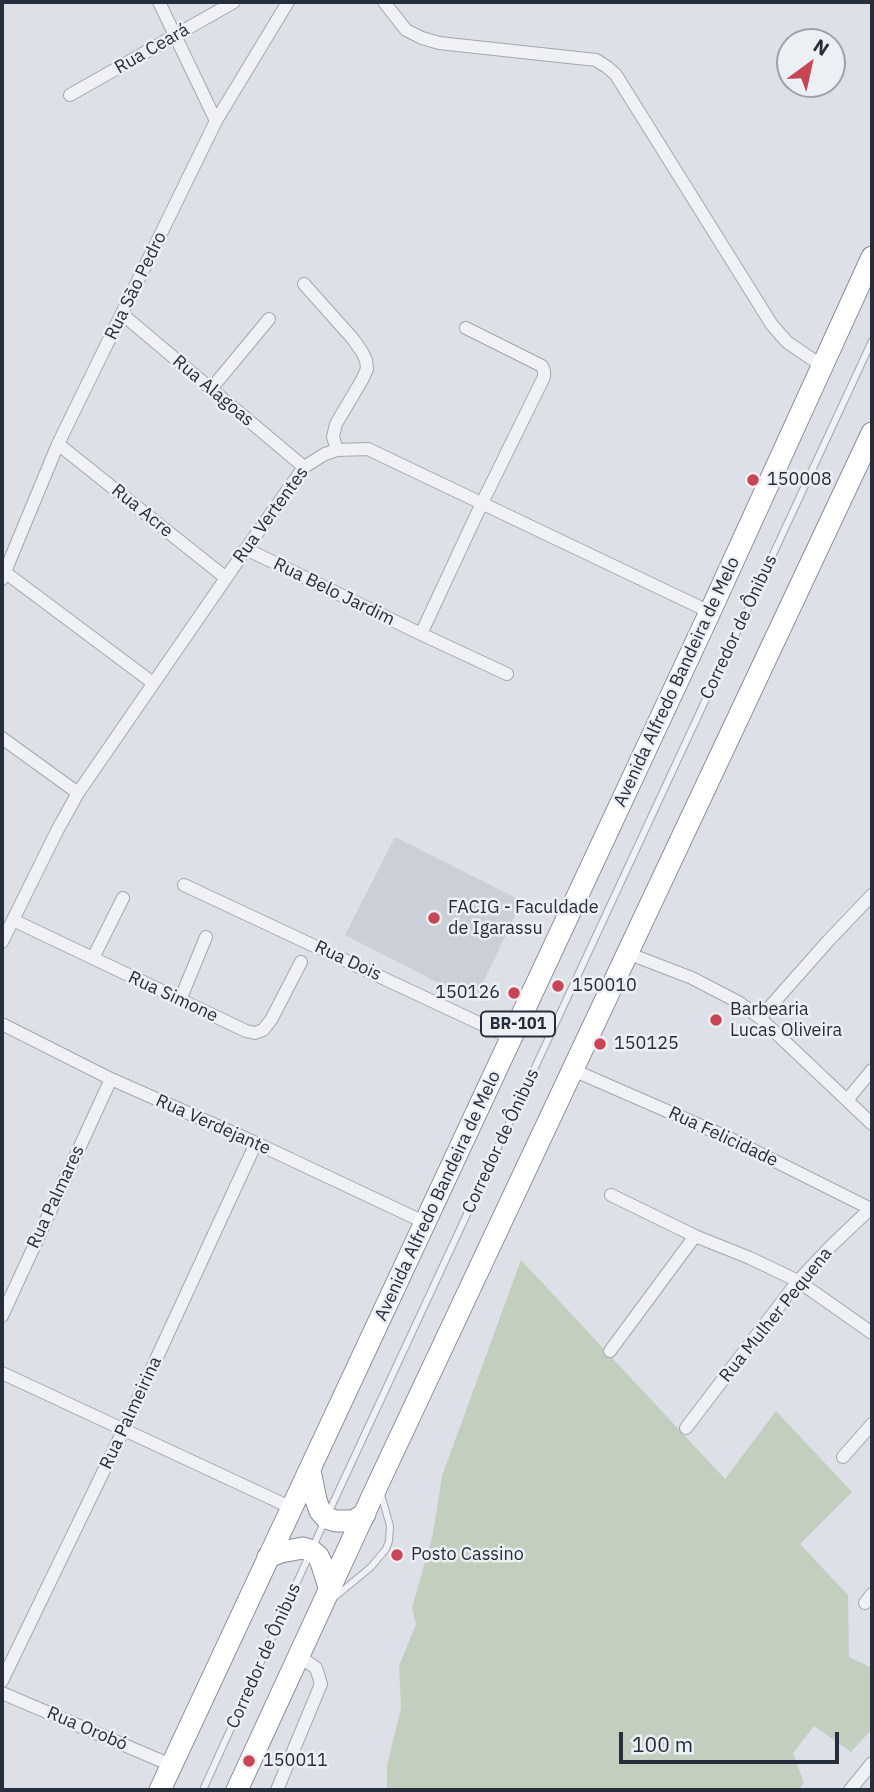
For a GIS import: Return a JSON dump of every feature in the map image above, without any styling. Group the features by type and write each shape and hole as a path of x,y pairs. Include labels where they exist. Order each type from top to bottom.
{"highway":[{"name":"Avenida Alfredo Bandeira de Melo","path":"160,1790 710,612 872,257"},
{"path":"237,1790 627,953 872,436"},
{"path":"310,1471 316,1500 326,1518 353,1521 365,1514"},
{"path":"268,1557 303,1548 312,1551 321,1562 326,1598"}],"street":[{"path":"159,2 216,121"},
{"name":"Rua Ceará","path":"70,96 233,2"},
{"name":"Rua São Pedro","path":"3,574 58,444 216,121 288,2"},
{"path":"384,2 406,30 439,43 596,60 607,67 616,75 772,325 787,342 822,366"},
{"path":"304,284 353,339 366,360 367,369 362,380 336,424 333,437 337,450"},
{"name":"Rua Alagoas","path":"122,314 304,467"},
{"path":"211,389 269,318"},
{"path":"421,634 544,377 542,366 466,328"},
{"name":"Rua Acre","path":"58,444 226,578"},
{"name":"Rua Vertentes","path":"2,942 78,793 304,467 316,458 337,450 368,449 710,612"},
{"name":"Rua Belo Jardim","path":"246,549 507,674"},
{"path":"3,574 153,684"},
{"path":"2,738 78,793"},
{"name":"Rua Dois","path":"184,885 512,1038"},
{"path":"760,1018 872,895"},
{"path":"93,958 122,898"},
{"name":"Rua Simone","path":"13,920 255,1033 263,1030 271,1020 301,962"},
{"path":"180,1000 206,937"},
{"path":"627,953 692,978 740,1003 760,1018 872,1124"},
{"name":"Rua Verdejante","path":"2,1024 111,1079 426,1223"},
{"name":"Rua Felicidade","path":"573,1070 729,1138 871,1208"},
{"path":"847,1100 872,1070"},
{"name":"Rua Palmares","path":"2,1316 111,1079"},
{"name":"Rua Palmeirina","path":"2,1681 123,1431 256,1143"},
{"path":"611,1195 695,1236 798,1281 872,1333"},
{"name":"Rua Mulher Pequena","path":"686,1428 798,1281 871,1208"},
{"path":"610,1351 695,1236"},
{"path":"2,1373 292,1508"},
{"path":"843,1457 872,1424"},
{"path":"277,1790 321,1684 316,1668 299,1656"},
{"name":"Rua Orobó","path":"2,1693 172,1765"},
{"path":"850,1790 872,1763"}],"lane":[{"name":"Corredor de Ônibus","path":"203,1790 326,1518 872,341"},
{"path":"326,1598 356,1581 386,1549 390,1526 378,1484"}],"shaded area":[{"name":"FACIG - Faculdade de Igarassu","path":"395,837 522,901 474,1001 345,935"}],"green space":[{"path":"521,1260 725,1479 776,1411 852,1492 800,1544 848,1595 849,1657 872,1668 872,1729 851,1752 814,1726 793,1753 804,1783 799,1790 387,1790 387,1766 401,1708 399,1666 416,1624 412,1608 433,1534 442,1476"}],"place":[{"name":"150008","path":"753,480"},
{"name":"FACIG - Faculdade de Igarassu","path":"434,918"},
{"name":"150010","path":"558,986"},
{"name":"150126","path":"514,993"},
{"name":"Barbearia Lucas Oliveira","path":"716,1020"},
{"name":"150125","path":"600,1044"},
{"name":"Posto Cassino","path":"397,1555"},
{"name":"150011","path":"249,1761"}]}
